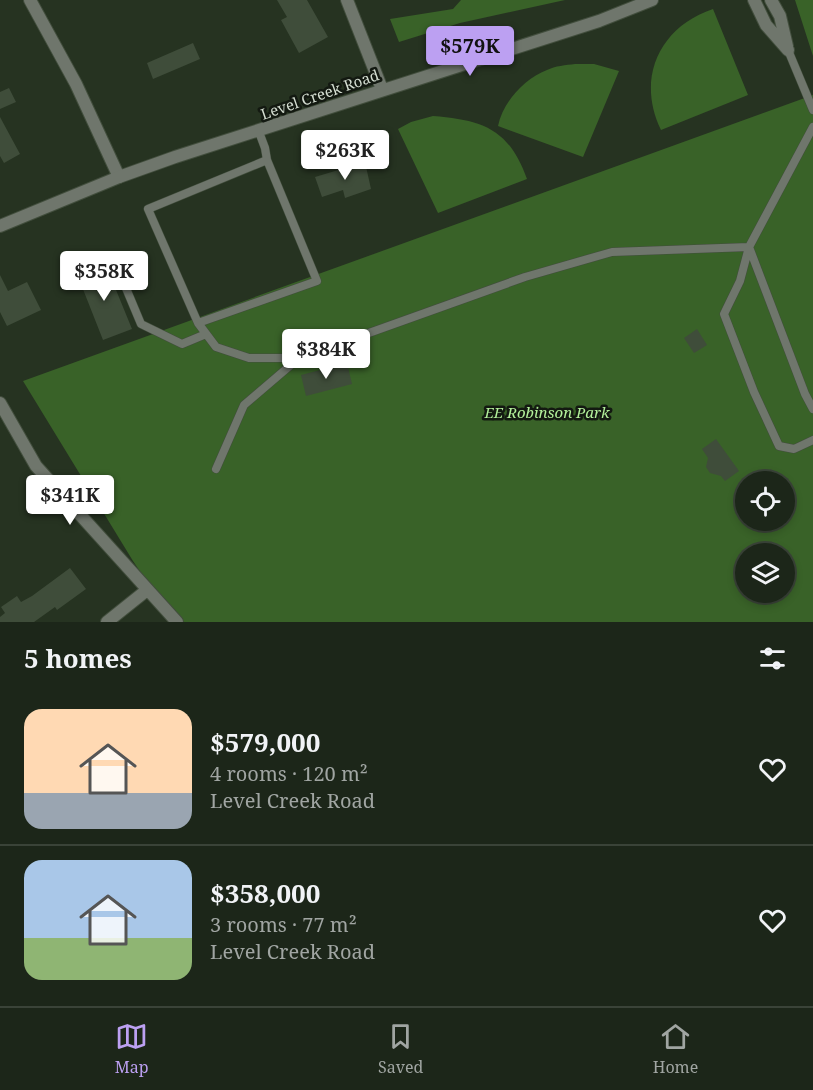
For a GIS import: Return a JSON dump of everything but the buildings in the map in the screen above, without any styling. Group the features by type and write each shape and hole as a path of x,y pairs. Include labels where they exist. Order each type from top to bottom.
{"street":[{"path":"30,0 76,84 119,177"},
{"path":"347,0 382,89"},
{"name":"Level Creek Road","path":"0,226 119,177 175,157 259,132 382,89 599,21 652,0"},
{"path":"754,0 766,25 788,50"},
{"path":"771,0 780,16 788,50"},
{"path":"0,403 36,466 177,622"},
{"path":"107,622 147,590"}],"lane":[{"path":"788,50 813,110"},
{"path":"813,127 749,247 740,281 724,314 754,392 779,446 794,449 813,440"},
{"path":"198,323 317,281 267,160 259,132"},
{"path":"267,160 148,209 198,323 216,347 249,358 299,358 525,277 612,252 749,247"},
{"path":"749,247 813,409"},
{"path":"123,281 141,324 182,344 206,334"},
{"path":"216,469 244,405 299,358"}],"green space":[{"path":"461,0 565,0 460,23 399,42 390,19 453,9"},
{"path":"795,0 813,0 813,56"},
{"path":"713,9 748,95 661,130 654,111 651,92 652,74 657,57 666,42 679,28 694,17"},
{"path":"575,64 594,64 619,71 583,157 498,126 510,100 530,79 550,69"},
{"name":"EE Robinson Park","path":"813,95 813,622 174,622 133,561 23,381"},
{"path":"433,116 466,120 492,130 512,149 527,179 438,213 398,129 411,122"}]}
